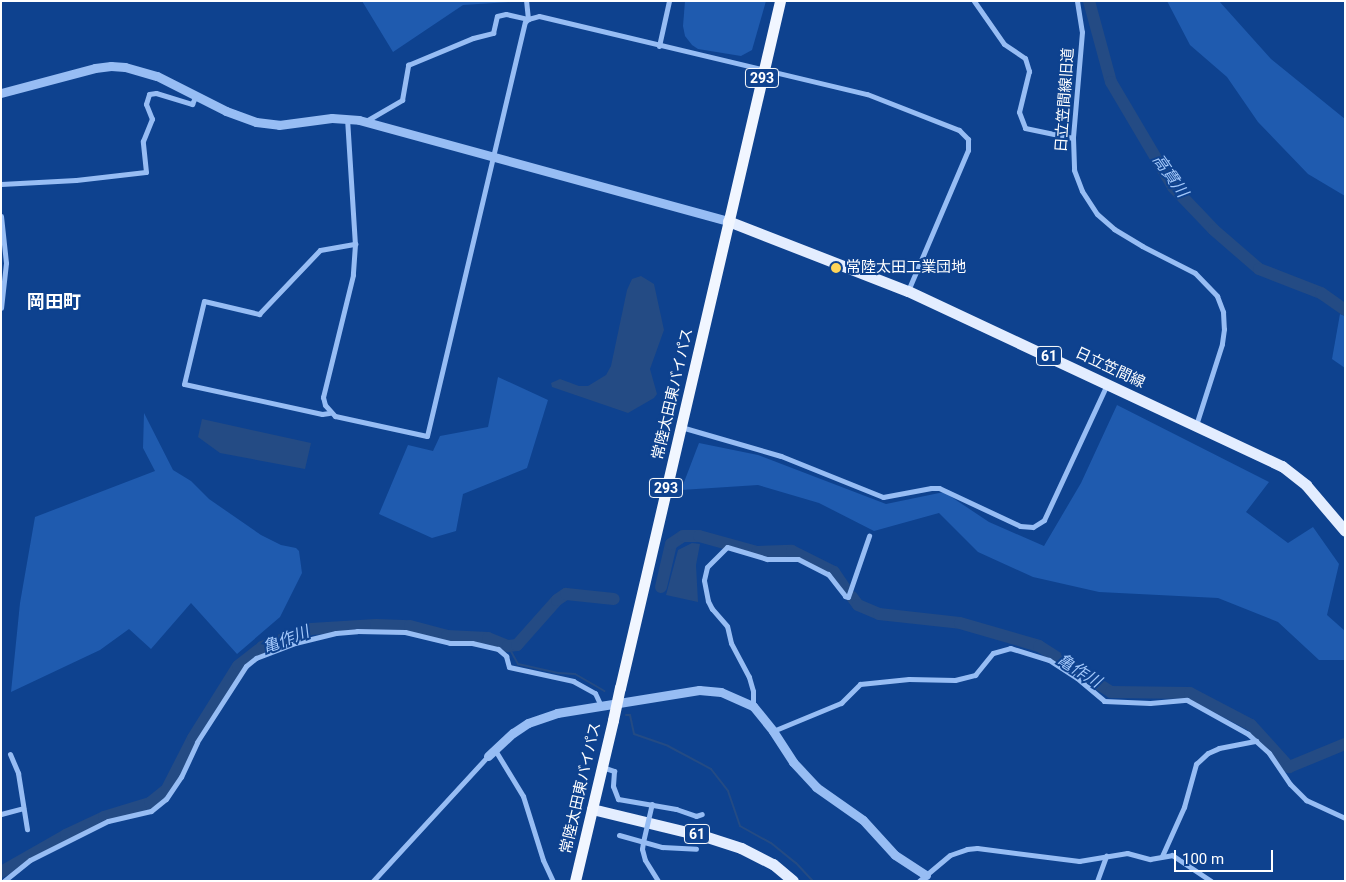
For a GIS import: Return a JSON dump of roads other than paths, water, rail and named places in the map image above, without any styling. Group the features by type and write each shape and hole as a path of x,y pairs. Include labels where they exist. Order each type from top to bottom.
{"highway":[{"name":"常陸太田東バイパス","path":"575,881 780,1"}],"main road":[{"name":"日立笠間線","path":"728,221 908,291 1108,383 1295,474 1317,496 1345,530"},
{"name":"61","path":"592,809 704,836 741,848 773,864 793,881"}],"street":[{"path":"347,118 355,244 353,275 323,397 330,413 335,416 427,436 525,22 528,19 526,1"},
{"path":"659,46 670,1"},
{"path":"974,1 1004,44 1025,58 1029,71 1018,112 1025,128 1073,138"},
{"name":"日立笠間線旧道","path":"1077,1 1082,32 1073,138 1074,170 1082,191 1097,214 1114,229 1142,246 1195,273 1217,296 1223,312 1224,329 1222,344 1196,425"},
{"path":"365,122 402,100 408,66 473,38 493,32 497,16 506,14 528,19 539,16 882,99 965,134 968,139 968,150 908,291"},
{"path":"1,93 110,66 142,70 243,118 280,125 322,118 347,118 728,221"},
{"path":"1,184 76,180 146,172 144,141 152,119 146,104 149,94 156,93 192,104 196,95"},
{"path":"1,216 6,263 1,308"},
{"path":"330,413 322,414 184,384 204,301 259,314 320,250 355,244"},
{"path":"680,427 789,459 884,497 940,488 1020,526 1033,527 1044,520 1108,383"},
{"path":"753,706 753,691 731,643 727,626 712,609 708,601 704,580 707,567 727,546 767,559 798,559 828,574 846,597 849,595 869,536"},
{"path":"4,881 30,860 108,821 151,811 166,799 181,777 197,742 246,666 256,658 295,643 336,633 405,632 450,643 472,643 498,649 506,656 509,667 573,681 595,694 601,706"},
{"path":"773,731 841,703 860,684 909,679 955,680 975,676 992,653 1010,648 1049,660 1076,678 1104,701 1150,702 1187,700 1256,741 1269,753 1290,784 1306,800 1345,818"},
{"path":"373,881 491,753 513,733 540,718 699,690 731,694 753,706 773,731 793,762 816,787 863,820 895,855 922,878 950,855 967,849 1031,853 1079,861 1127,853 1150,859 1172,855 1211,881"},
{"path":"1162,856 1184,807 1196,764 1208,753 1219,748 1256,741"},
{"path":"491,753 523,796 543,860 552,881"},
{"path":"10,754 18,773 27,829"},
{"path":"601,767 614,771 612,786 618,799 652,804 696,816 702,814"},
{"path":"652,804 642,849 658,881"},
{"path":"1,814 23,808"},
{"path":"619,835 680,849 696,849"},
{"path":"1097,881 1106,856"}],"waterway":[{"name":"高貫川","path":"1089,1 1111,82 1173,187 1214,230 1259,269 1321,293 1345,310"},
{"name":"亀作川","path":"661,587 671,544 683,536 699,536 757,552 792,551 834,572 847,591"},
{"name":"亀作川","path":"1,872 66,835 104,817 150,803 167,789 193,738 238,666 262,647 311,629 376,625 410,626 447,636 488,638 508,646 517,645 557,600 566,594 614,599"},
{"name":"亀作川","path":"852,597 858,605 879,614 960,623 1039,646 1111,692 1190,693 1251,725 1289,767 1345,744"},
{"path":"508,646 518,664 558,673 575,674 605,691"},
{"path":"626,715 630,715 634,734 668,746 711,769 728,791 740,826 771,843 796,863 813,881"}],"place":[{"name":"常陸太田工業団地","path":"836,268"}],"district":[{"name":"岡田町","path":"54,302"}]}
